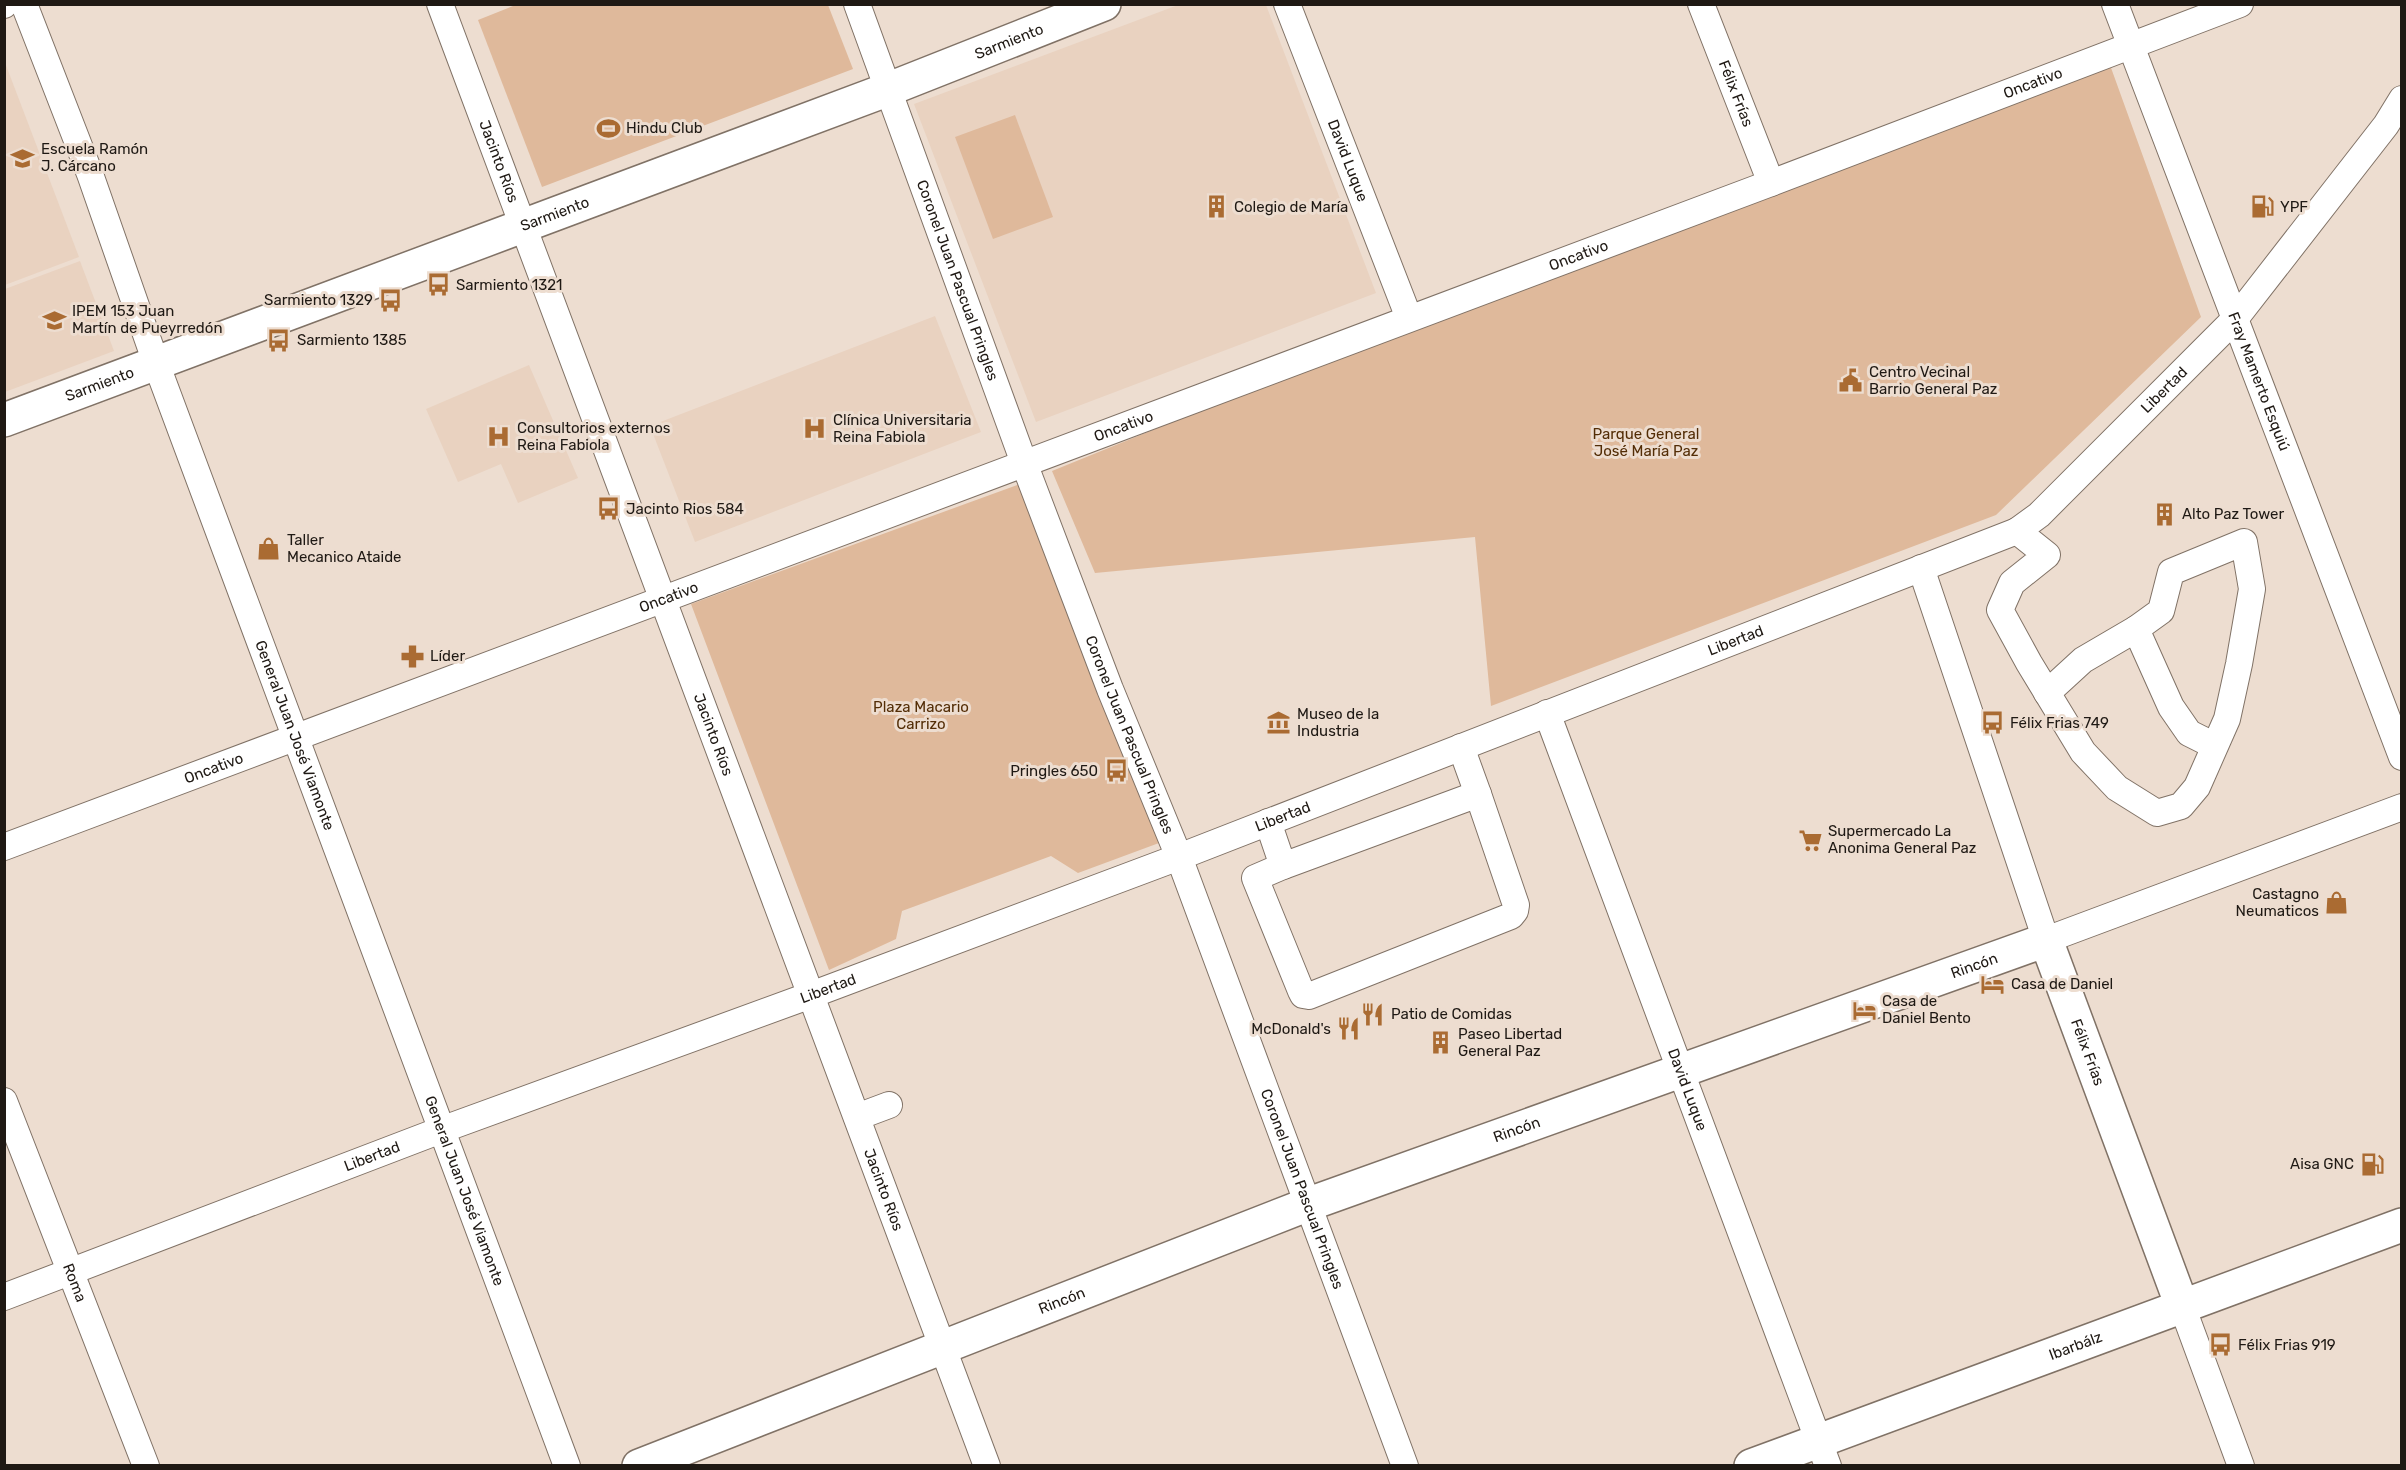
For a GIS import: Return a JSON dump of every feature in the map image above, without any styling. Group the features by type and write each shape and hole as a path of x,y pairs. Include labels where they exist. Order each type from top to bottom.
{"main road":[{"name":"Sarmiento","path":"4,420 889,89 1104,4"},
{"name":"Rincón","path":"639,1466 1309,1204 2046,940"},
{"name":"Félix Frías","path":"2046,940 2182,1306"},
{"name":"Ibarbálz","path":"1751,1466 1823,1453 2182,1306 2402,1225"}],"street":[{"name":"General Juan José Viamonte","path":"24,4 90,174 156,363 567,1466"},
{"name":"Jacinto Ríos","path":"440,4 987,1466"},
{"name":"Coronel Juan Pascual Pringles","path":"856,4 1024,463 1110,689 1179,857 1405,1466"},
{"name":"David Luque","path":"1287,4 1409,318"},
{"name":"Félix Frías","path":"1701,4 1771,183"},
{"name":"Fray Mamerto Esquiú","path":"2115,4 2402,757"},
{"name":"Oncativo","path":"4,847 1771,183 2240,4"},
{"name":"Libertad","path":"4,1298 441,1130 1179,857 2017,531 2039,515 2235,320 2386,125 2402,99"},
{"path":"2017,531 2047,555 2012,583 2000,610 2047,693 2083,752 2117,788 2157,813 2181,806 2197,787 2227,720 2252,589 2244,542 2171,572 2161,611 2083,660 2047,693"},
{"name":"Félix Frías","path":"1922,568 2046,940"},
{"path":"2136,628 2171,707 2190,733 2215,746"},
{"name":"David Luque","path":"1547,713 1823,1453"},
{"path":"1461,747 1478,794 1516,905 1515,911 1511,916 1309,996 1304,995 1256,878 1478,794"},
{"name":"Rincón","path":"2046,940 2402,807"},
{"path":"1268,822 1283,866"},
{"name":"Roma","path":"4,1101 146,1466"},
{"path":"857,1117 889,1106"},
{"name":"Félix Frías","path":"2182,1306 2241,1466"}],"shaded area":[{"name":"Colegio de María","path":"1178,5 1266,5 1376,293 1036,422 914,104"},
{"name":"Escuela Ramón J. Cárcano","path":"4,60 79,257 5,285 4,285"},
{"name":"IPEM 153 Juan Martín de Pueyrredón","path":"80,261 114,351 5,392 5,289"},
{"name":"Clínica Universitaria Reina Fabiola","path":"935,316 981,432 695,542 650,426"},
{"name":"Consultorios externos Reina Fabiola","path":"529,365 578,478 518,503 501,464 458,482 426,409"}],"green space":[{"name":"Hindu Club","path":"518,4 828,5 853,69 542,187 478,20"},
{"name":"Parque General José María Paz","path":"2110,65 2201,317 1996,515 1491,706 1475,537 1095,573 1052,471 1396,331"},
{"path":"1015,115 1053,217 993,239 955,137"},
{"name":"Plaza Macario Carrizo","path":"1020,484 1159,843 1078,873 1051,856 902,911 896,939 829,970 691,604"}],"place":[{"name":"Hindu Club","path":"608,128"},
{"name":"Escuela Ramón J. Cárcano","path":"23,158"},
{"name":"Colegio de María","path":"1216,207"},
{"name":"YPF","path":"2262,207"},
{"name":"Sarmiento 1321","path":"438,285"},
{"name":"Sarmiento 1329","path":"391,300"},
{"name":"IPEM 153 Juan Martín de Pueyrredón","path":"54,320"},
{"name":"Sarmiento 1385","path":"279,340"},
{"name":"Centro Vecinal Barrio General Paz","path":"1851,381"},
{"name":"Clínica Universitaria Reina Fabiola","path":"815,429"},
{"name":"Consultorios externos Reina Fabiola","path":"499,437"},
{"name":"Jacinto Rios 584","path":"608,509"},
{"name":"Alto Paz Tower","path":"2164,514"},
{"name":"Taller Mecanico Ataide","path":"269,549"},
{"name":"Líder","path":"412,656"},
{"name":"Museo de la Industria","path":"1279,723"},
{"name":"Félix Frias 749","path":"1992,723"},
{"name":"Pringles 650","path":"1116,771"},
{"name":"Supermercado La Anonima General Paz","path":"1810,840"},
{"name":"Castagno Neumaticos","path":"2337,903"},
{"name":"Casa de Daniel","path":"1993,984"},
{"name":"Casa de Daniel Bento","path":"1864,1010"},
{"name":"Patio de Comidas","path":"1373,1014"},
{"name":"McDonald's","path":"1349,1029"},
{"name":"Paseo Libertad General Paz","path":"1440,1043"},
{"name":"Aisa GNC","path":"2372,1164"},
{"name":"Félix Frias 919","path":"2220,1345"}]}
